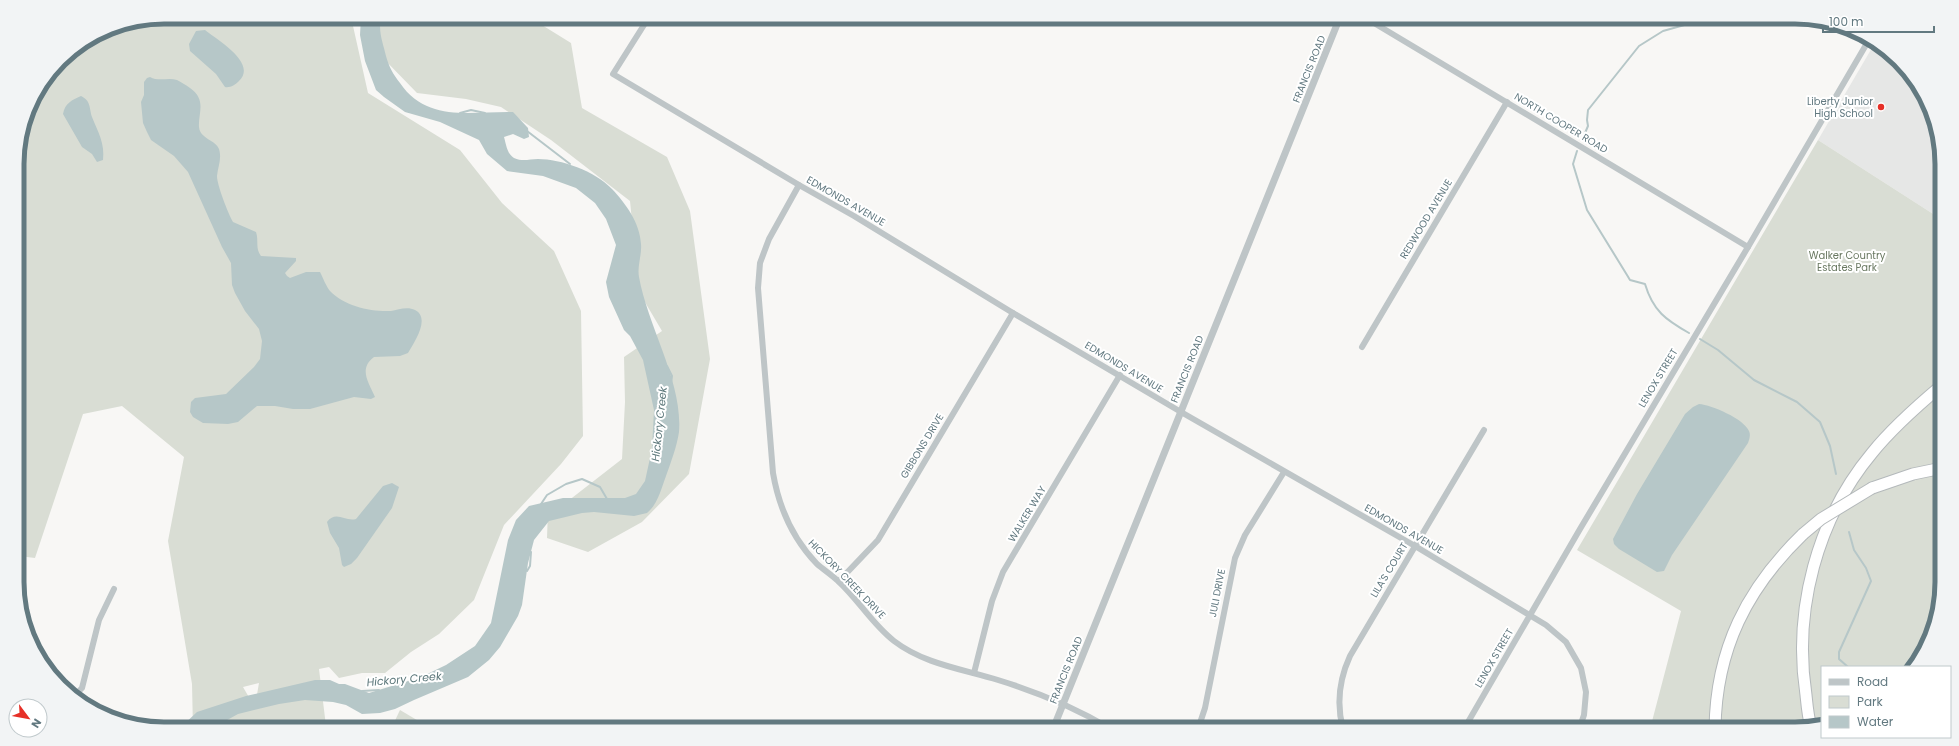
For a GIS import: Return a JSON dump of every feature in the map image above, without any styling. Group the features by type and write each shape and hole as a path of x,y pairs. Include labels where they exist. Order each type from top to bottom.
{"highway":[{"path":"1810,721 1803,677 1803,627 1809,583 1826,530 1843,493 1871,454 1901,420 1935,391"},
{"path":"1715,722 1718,686 1722,667 1743,611 1764,577 1783,553 1821,519 1872,488 1913,474 1935,469"}],"street":[{"name":"EDMONDS AVENUE","path":"645,24 613,74 799,185 854,216 1013,313 1284,472 1415,546 1553,629 1572,650 1581,668 1586,692 1584,715 1582,722"},
{"name":"FRANCIS ROAD","path":"1056,722 1337,24"},
{"name":"NORTH COOPER ROAD","path":"1376,24 1748,247"},
{"name":"LENOX STREET","path":"1468,722 1580,528 1748,247 1867,44"},
{"name":"REDWOOD AVENUE","path":"1362,347 1507,102"},
{"name":"HICKORY CREEK DRIVE","path":"799,185 769,239 760,263 758,288 773,473 777,498 787,523 798,542 818,564 839,581 868,615 894,641 935,663 974,672 1063,704 1099,722"},
{"name":"GIBBONS DRIVE","path":"839,581 878,540 1013,313"},
{"name":"WALKER WAY","path":"974,672 992,601 1003,572 1120,375"},
{"name":"LILA'S COURT","path":"1341,722 1339,691 1345,666 1484,430"},
{"name":"JULI DRIVE","path":"1200,722 1205,708 1235,558 1245,535 1284,472"},
{"path":"78,692 82,688 99,620 114,590"}],"shaded area":[{"name":"Liberty Junior High School","path":"1872,47 1887,59 1906,79 1924,110 1934,145 1935,215 1818,140"}],"green space":[{"path":"154,24 353,24 368,93 460,150 502,203 554,251 581,311 583,436 561,464 504,525 474,600 439,634 411,652 385,673 362,673 339,678 329,667 319,669 326,722 193,722 192,684 168,541 184,457 122,406 83,414 35,558 24,557 24,154 31,119 38,102 48,86 65,65 86,48 102,38 119,31","holes":["259,683 255,706 243,687"]},
{"path":"363,24 540,24 571,43 582,108 667,157 690,211 710,359 689,474 642,522 588,552 547,538 548,510 568,501 622,459 625,402 624,357 662,331 639,292 630,201 551,140 501,107 466,99 417,93 380,55"},
{"name":"Walker Country Estates Park","path":"1818,140 1935,215 1934,601 1928,627 1921,644 1907,666 1821,666 1821,719 1805,722 1652,722 1681,611 1577,550"},
{"path":"400,710 420,722 394,722"}],"water":[{"path":"361,24 380,24 380,31 388,64 395,77 411,96 423,104 451,112 513,112 528,128 529,137 524,139 513,134 504,137 507,149 514,158 520,160 538,159 557,161 577,167 605,183 622,201 635,221 640,236 641,248 639,277 643,296 664,354 676,394 679,413 679,432 677,443 659,496 647,513 634,516 594,512 582,513 549,521 534,540 528,563 522,605 518,616 500,647 489,660 468,677 395,709 380,713 362,714 346,705 333,702 305,700 279,704 238,714 224,722 186,722 197,712 246,696 315,680 330,680 369,693 421,677 446,665 475,646 491,623 508,540 516,520 529,506 563,498 625,498 636,494 645,481 652,449 654,410 643,360 630,336 624,330 609,297 606,282 616,245 606,219 595,203 576,188 543,176 507,171 487,154 479,140 440,122 405,112 384,97 376,90 365,61 360,35"},
{"path":"205,30 226,45 239,59 243,67 243,74 236,84 225,87 216,74 190,51 189,44 196,31"},
{"path":"150,77 157,79 177,80 190,88 198,97 200,102 200,131 205,137 215,143 219,149 220,159 217,180 226,206 233,222 256,232 258,250 261,256 296,258 296,261 285,273 287,276 290,278 306,272 320,272 330,291 343,301 358,307 383,311 409,308 420,314 422,319 420,331 408,353 400,356 374,357 369,362 366,376 375,397 371,399 354,397 310,409 257,406 238,422 228,424 203,423 193,417 190,412 191,402 195,398 226,394 254,367 260,359 262,341 259,329 245,311 235,293 232,285 231,263 222,247 188,172 174,156 151,140 143,123 141,102 144,95 144,82"},
{"path":"81,96 88,102 102,143 103,160 97,162 92,154 82,147 63,114 67,105"},
{"path":"1699,404 1727,413 1741,422 1746,426 1750,434 1748,443 1672,555 1664,571 1657,572 1619,549 1614,544 1613,539 1637,494 1685,414"},
{"path":"392,483 399,487 392,508 357,558 351,564 344,567 342,565 339,548 330,533 327,522 334,517 356,519 383,486"}],"waterway":[{"path":"1582,140 1588,126 1588,110 1639,46 1663,31 1688,24"},
{"name":"Hickory Creek","path":"460,113 471,110 485,113"},
{"name":"Hickory Creek","path":"527,131 570,164"},
{"path":"1577,151 1573,164 1587,210 1630,280 1645,284 1652,301 1661,314 1689,333"},
{"path":"1700,339 1718,350 1754,380 1797,402 1820,422 1830,446 1836,474"},
{"name":"Hickory Creek","path":"667,366 672,376 671,384"},
{"name":"Hickory Creek","path":"541,504 547,495 566,484 582,479 600,487 607,499"},
{"path":"1847,666 1839,659 1839,652 1871,581 1866,568 1854,550 1849,532"},
{"name":"Hickory Creek","path":"527,571 530,566 531,552"},
{"name":"Hickory Creek","path":"362,691 379,690"}],"place":[{"name":"Liberty Junior High School","path":"1881,107"}]}
